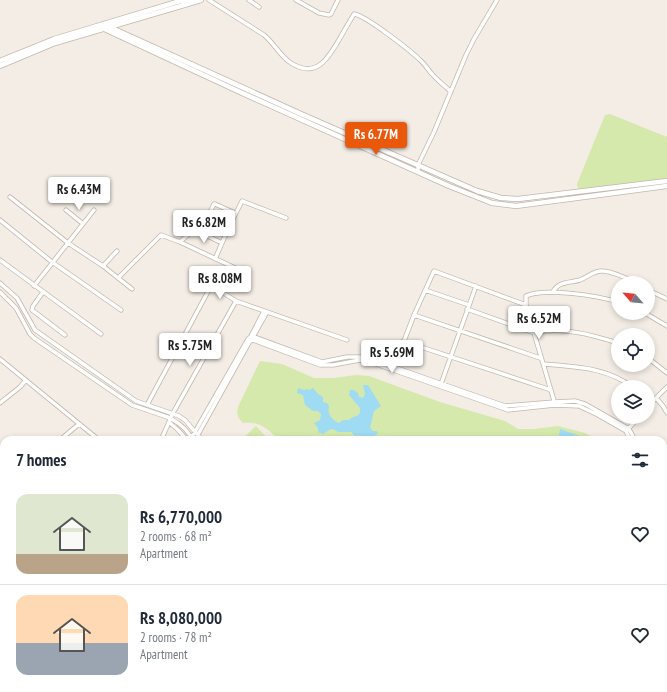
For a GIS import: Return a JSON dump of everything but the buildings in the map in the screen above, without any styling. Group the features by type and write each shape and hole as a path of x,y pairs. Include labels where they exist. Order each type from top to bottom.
{"street":[{"path":"110,27 201,0"},
{"path":"209,0 264,35 292,64 310,70 327,60 354,14 357,14 415,55 450,91"},
{"path":"249,0 259,7"},
{"path":"296,0 319,13 329,15 338,0"},
{"path":"418,172 418,165 434,132 450,91 474,39 497,0"},
{"path":"0,66 55,43 104,26 180,1 193,2"},
{"path":"0,61 54,38 98,26 110,27 418,165 478,191 501,198 518,199 651,186 667,186"},
{"path":"104,26 240,92 418,172 492,203 516,206 651,186 667,181"},
{"path":"10,197 68,243 103,266 132,289"},
{"path":"215,259 240,203 243,201 286,218"},
{"path":"180,242 207,218 214,204 236,213"},
{"path":"66,210 82,223"},
{"path":"34,286 82,223 94,210"},
{"path":"207,218 229,227"},
{"path":"0,220 52,262 121,310"},
{"path":"195,230 222,243"},
{"path":"118,278 158,236 161,235 180,242 248,274"},
{"path":"103,266 117,251"},
{"path":"0,260 101,334"},
{"path":"393,368 414,315 434,271 526,305"},
{"path":"553,292 557,286 565,282 580,280 600,271 610,272 619,276"},
{"path":"0,283 17,298 35,330 136,401 173,413 185,420 198,435 266,311"},
{"path":"147,405 210,287 213,286 236,301 348,340"},
{"path":"440,385 476,286"},
{"path":"425,290 534,333 541,331 561,331 592,335 611,341"},
{"path":"0,292 16,308 30,334 34,338 132,405 169,420 185,429 191,436"},
{"path":"44,292 33,306 32,310 65,335"},
{"path":"555,403 544,364 540,358 526,305 526,298 528,295 553,292 593,296 611,300"},
{"path":"655,294 667,300"},
{"path":"163,436 169,420 236,301"},
{"path":"414,315 540,358"},
{"path":"655,319 667,326"},
{"path":"252,338 320,365 333,365 360,360 393,368 508,410 555,403 586,408 627,430 632,436"},
{"path":"194,436 195,431 252,338"},
{"path":"404,341 551,390"},
{"path":"0,359 94,436"},
{"path":"544,364 585,368 609,374 620,380"},
{"path":"655,364 667,373"},
{"path":"0,402 20,387 26,380"},
{"path":"667,387 656,398 667,413"},
{"path":"169,420 183,436"},
{"path":"65,436 79,424"},
{"path":"627,430 633,424"},
{"path":"627,430 629,436"}],"green space":[{"path":"610,114 667,137 667,178 582,190 578,188 577,184 605,115"},
{"path":"260,361 282,364 314,378 334,378 356,375 369,376 440,402 505,421 518,429 558,426 591,436 274,436 263,426 254,423 243,423 237,414 238,407"},
{"path":"256,426 265,436 245,436"}],"water":[{"path":"363,385 368,385 381,406 374,411 370,428 378,433 374,436 355,436 351,432 338,432 333,429 323,434 318,432 318,428 314,423 320,420 321,414 318,411 313,411 305,405 303,395 297,393 298,388 309,390 313,388 323,397 323,402 327,403 329,406 331,416 339,423 343,420 349,420 360,413 360,408 349,395 350,390 354,390 358,393 359,397 363,398 365,394"},
{"path":"560,429 580,436 559,436"}]}
